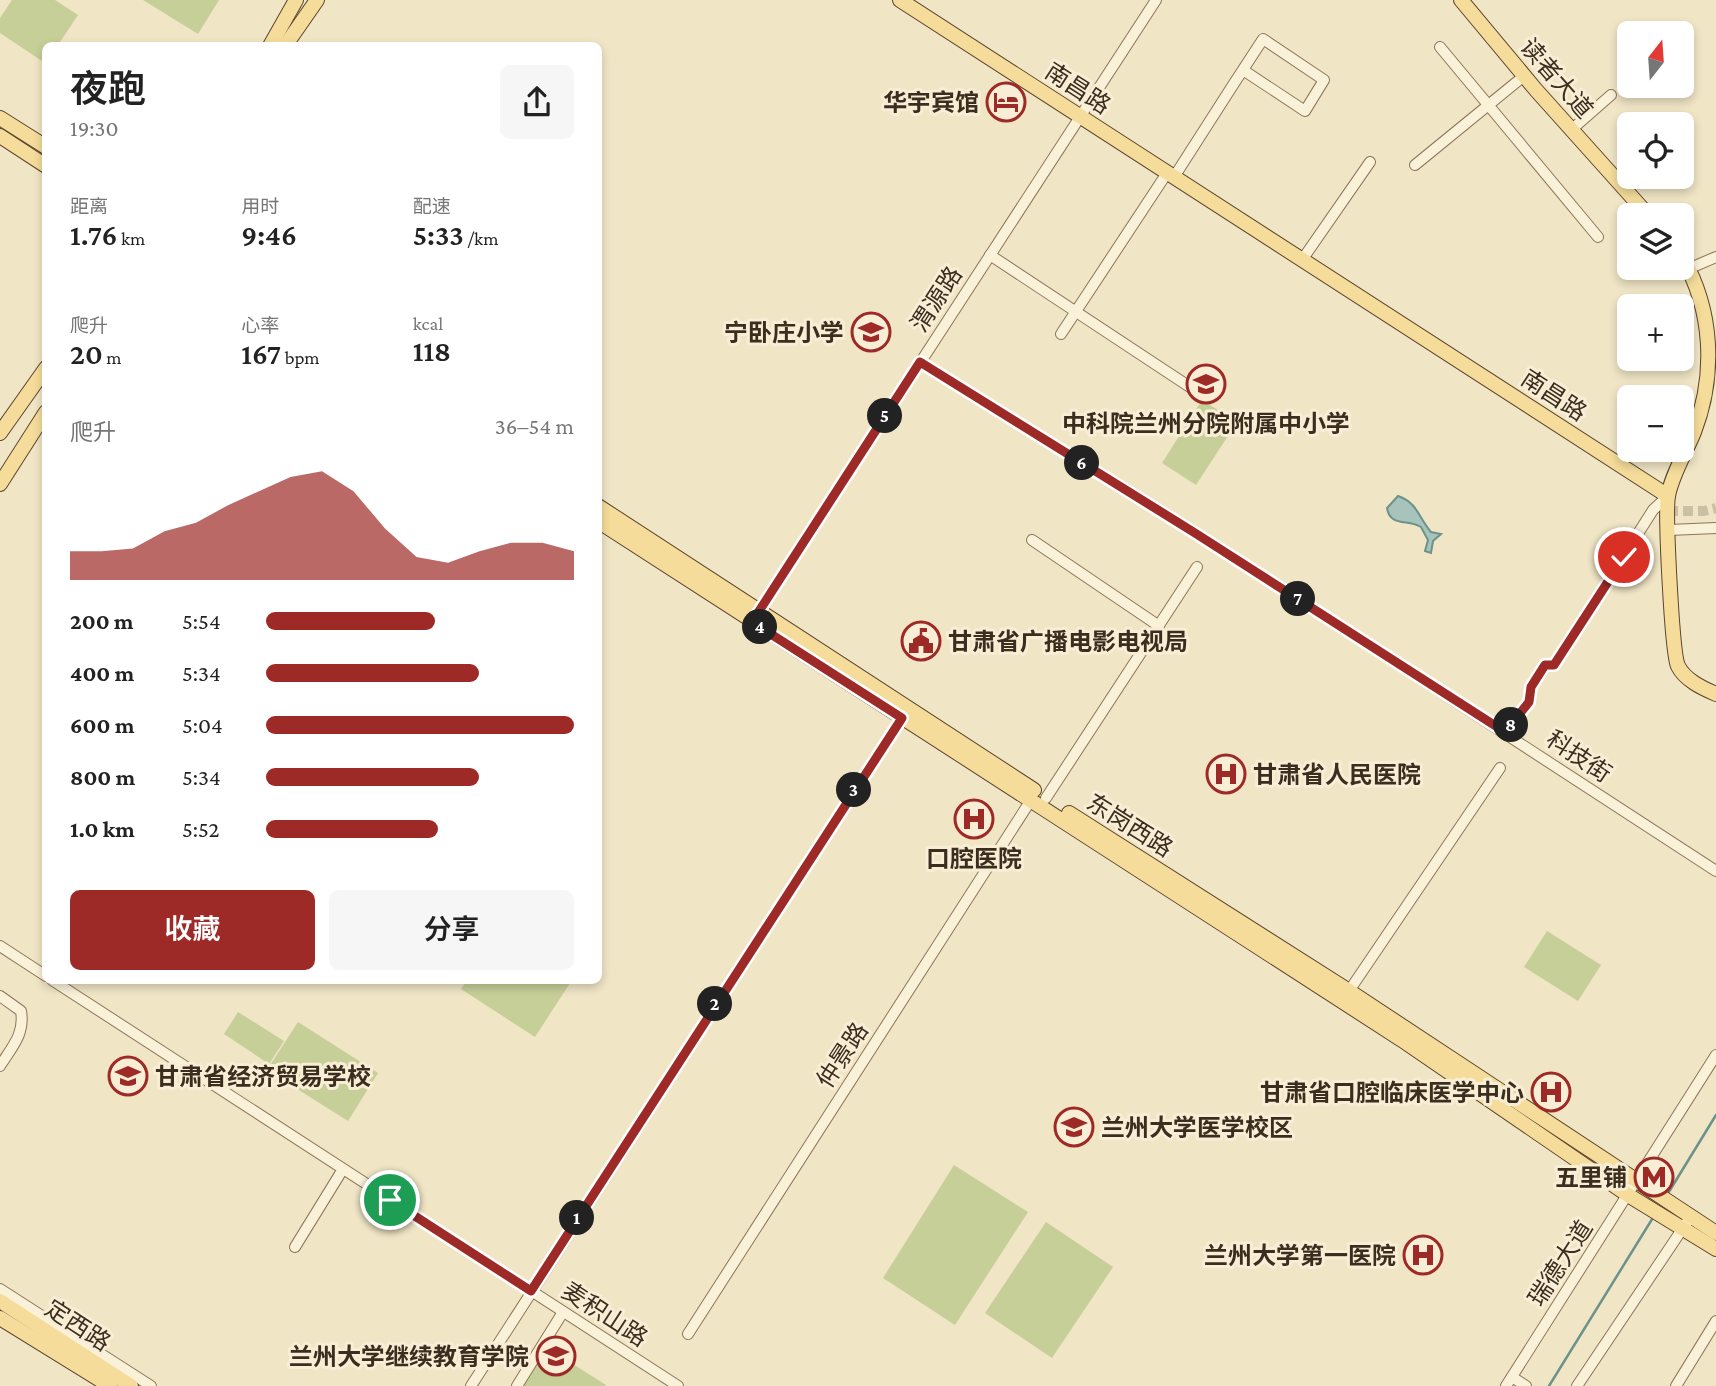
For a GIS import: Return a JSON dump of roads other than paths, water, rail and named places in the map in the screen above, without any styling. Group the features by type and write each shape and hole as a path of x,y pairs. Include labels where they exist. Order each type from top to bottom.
{"main road":[{"path":"272,42 296,0"},
{"path":"288,42 317,0"},
{"name":"南昌路","path":"900,0 1668,496"},
{"name":"读者大道","path":"1461,0 1524,76 1637,203"},
{"path":"0,118 42,145"},
{"path":"0,136 42,163"},
{"path":"1693,280 1710,317 1709,373 1694,430 1668,496 1674,643 1679,667 1698,686 1716,694"},
{"path":"0,433 42,374"},
{"path":"0,484 42,418"},
{"name":"东岗西路","path":"602,509 902,718 1349,991 1632,1189"},
{"name":"东岗西路","path":"602,523 756,616 1632,1189"},
{"path":"1632,1189 1646,1198 1686,1214 1716,1233"},
{"path":"1646,1198 1675,1226 1716,1249"},
{"name":"定西路","path":"3,1306 110,1386"},
{"name":"定西路","path":"3,1306 131,1386"}],"street":[{"name":"渭源路","path":"756,616 1156,0"},
{"path":"1061,334 1263,39 1324,80 1305,111 1243,70"},
{"path":"1440,47 1598,237"},
{"path":"1415,165 1524,76"},
{"path":"1571,130 1611,95"},
{"path":"1302,260 1370,162"},
{"path":"989,254 1199,393"},
{"path":"1694,261 1716,257"},
{"name":"科技街","path":"920,362 1195,533 1716,871"},
{"path":"1505,732 1529,702 1531,687 1545,665 1554,665 1653,510 1668,496"},
{"path":"1669,530 1716,528"},
{"path":"1032,540 1159,626"},
{"name":"仲景路","path":"688,1334 1038,799 1197,567"},
{"path":"471,1386 902,718"},
{"path":"1349,991 1500,768"},
{"path":"0,961 3,948 42,973"},
{"name":"麦积山路","path":"58,984 678,1386"},
{"path":"0,996 21,1011 23,1024 21,1035 0,1066"},
{"name":"瑞德大道","path":"1509,1381 1716,1055"},
{"path":"295,1247 343,1170"},
{"path":"1577,1386 1675,1226 1686,1214"},
{"path":"0,1289 3,1306 151,1386"},
{"path":"517,1386 563,1312"},
{"path":"1676,1386 1716,1321"},
{"path":"1509,1381 1526,1386"}],"water":[{"path":"1398,496 1410,502 1431,532 1441,534 1433,541 1431,553 1425,551 1428,540 1421,527 1396,520 1389,514 1387,508"}],"waterway":[{"path":"1667,1195 1716,1115"},
{"path":"1549,1386 1654,1216"}],"tunnel":[{"path":"1668,511 1704,511 1716,508"}],"place":[{"name":"华宇宾馆","path":"1006,102"},
{"name":"宁卧庄小学","path":"871,332"},
{"name":"中科院兰州分院附属中小学","path":"1206,384"},
{"name":"甘肃省广播电影电视局","path":"921,641"},
{"name":"甘肃省人民医院","path":"1226,774"},
{"name":"口腔医院","path":"974,819"},
{"name":"甘肃省经济贸易学校","path":"128,1076"},
{"name":"甘肃省口腔临床医学中心","path":"1551,1092"},
{"name":"兰州大学医学校区","path":"1074,1127"},
{"name":"五里铺","path":"1654,1177"},
{"name":"兰州大学第一医院","path":"1423,1255"},
{"name":"兰州大学继续教育学院","path":"556,1356"}]}
